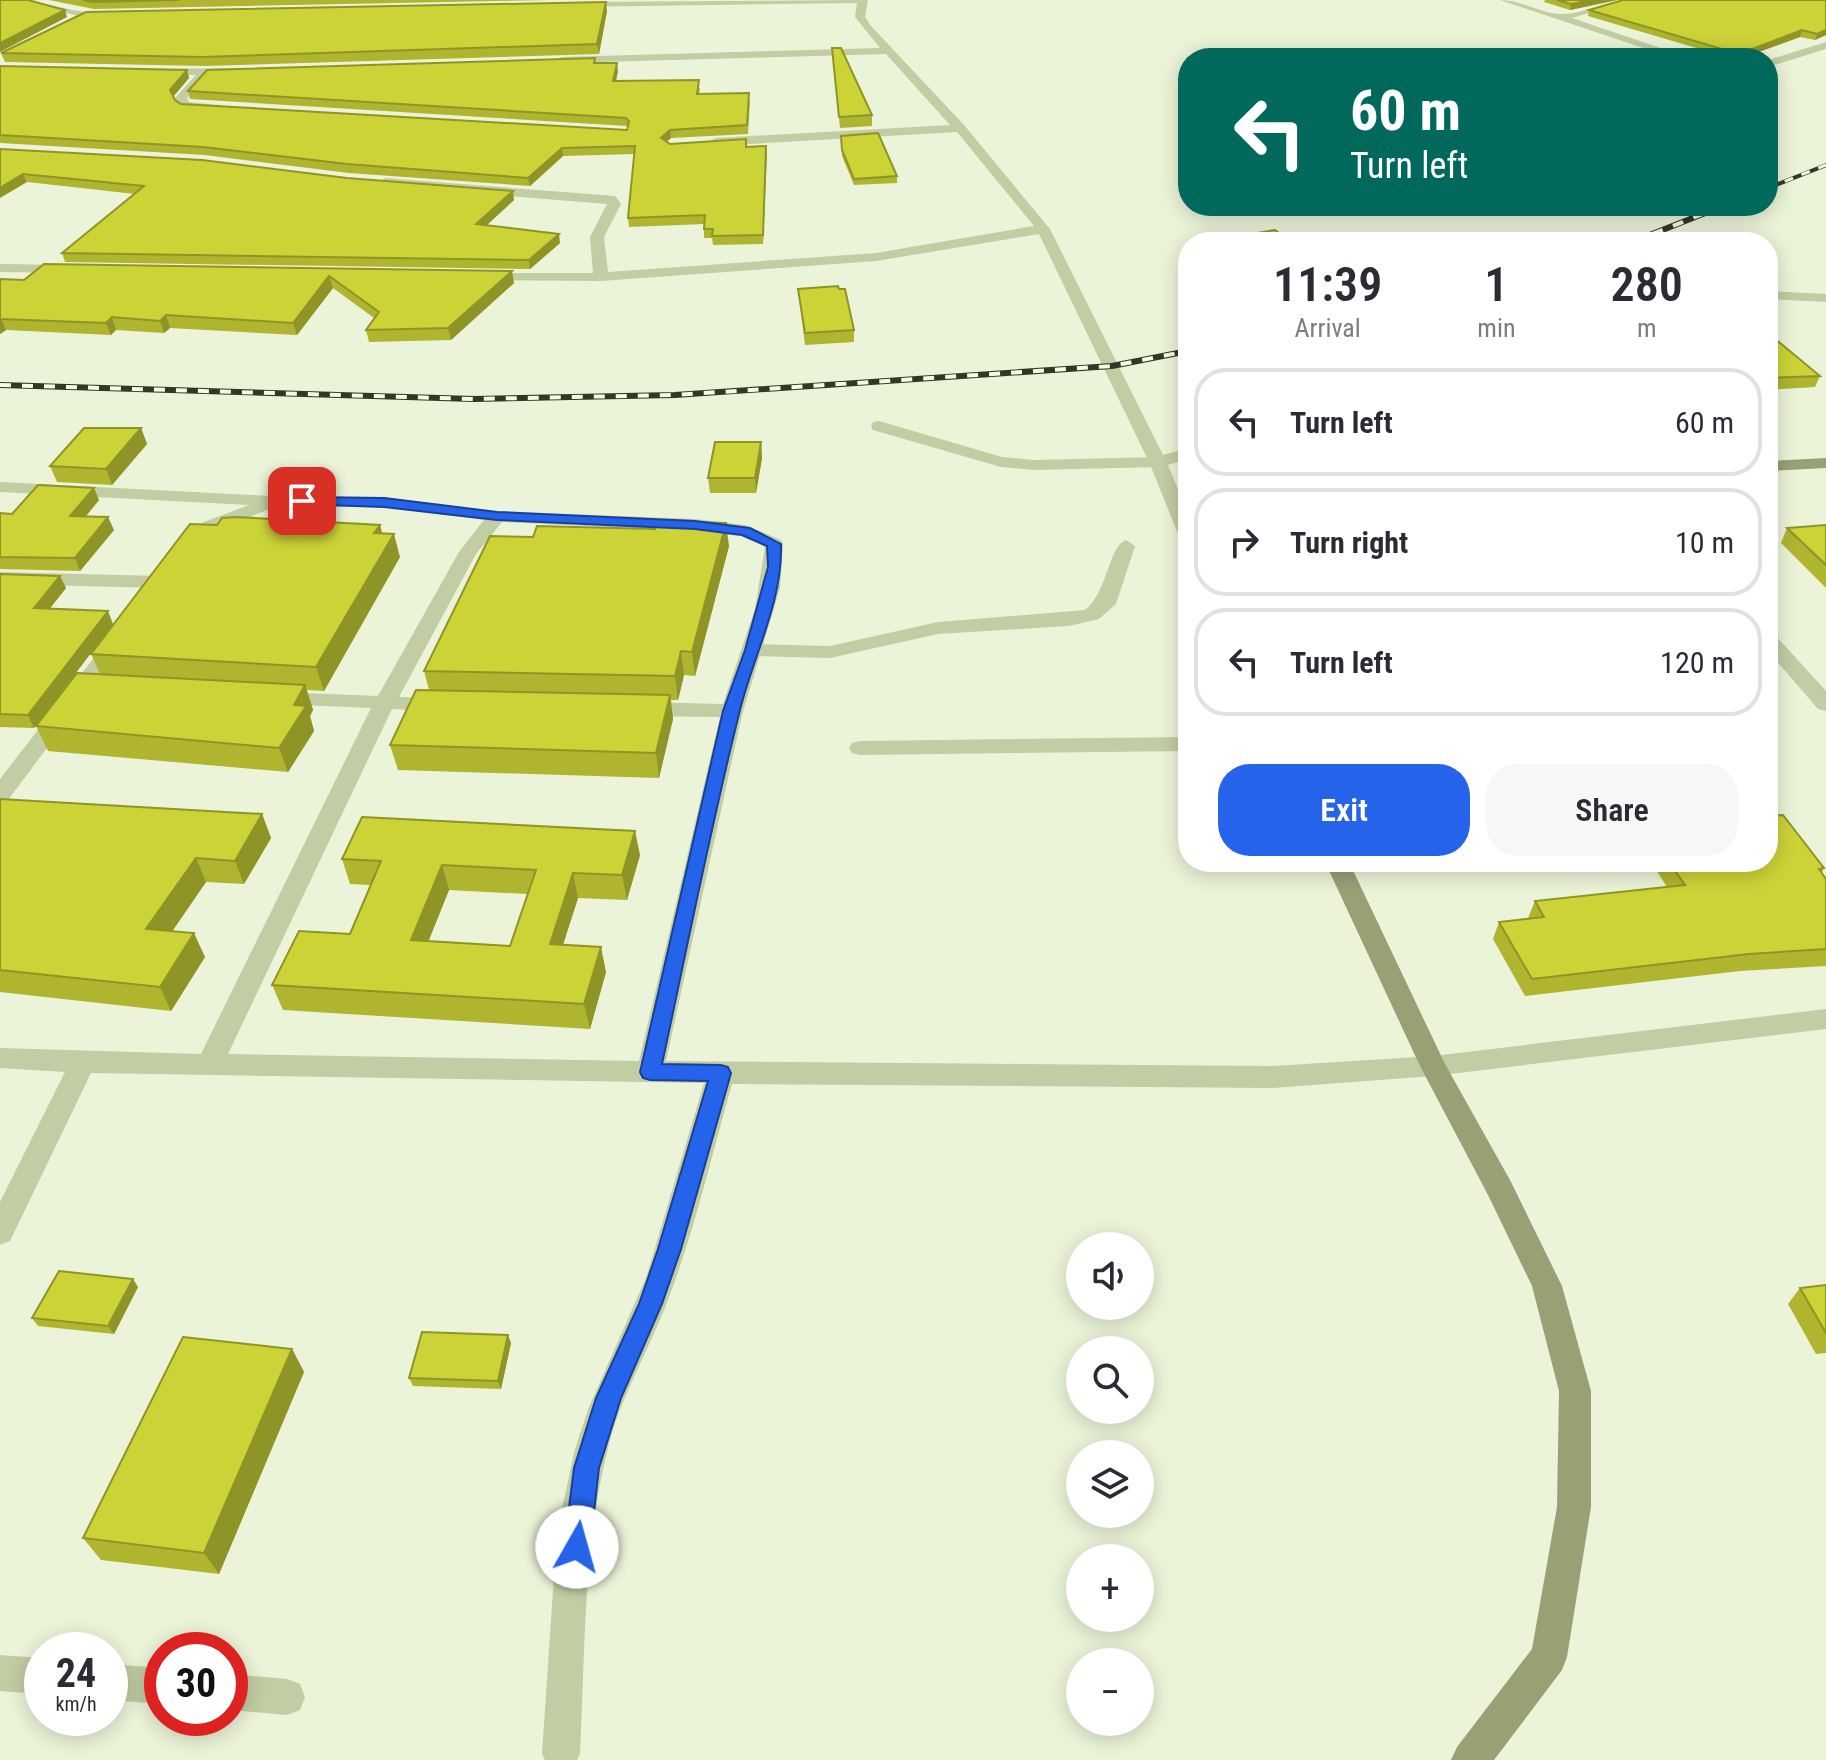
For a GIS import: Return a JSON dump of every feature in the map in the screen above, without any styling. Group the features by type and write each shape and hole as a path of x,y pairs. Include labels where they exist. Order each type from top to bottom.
{"street":[{"path":"19,0 86,15 117,14"},
{"path":"71,22 118,0"},
{"path":"561,6 862,0 860,17 960,128 1043,229 1158,462 1178,511"},
{"path":"1505,0 1653,48"},
{"path":"1561,18 1626,0"},
{"path":"1778,61 1826,45"},
{"path":"548,61 889,51"},
{"path":"147,71 252,70"},
{"path":"205,72 181,98 184,105 231,108"},
{"path":"698,144 960,128"},
{"path":"365,181 610,199 614,204 597,237 601,277"},
{"path":"463,275 601,277 876,257 1043,229"},
{"path":"0,268 79,270"},
{"path":"1778,296 1826,298"},
{"path":"879,426 1001,462 1034,465 1158,462 1178,456"},
{"path":"1778,465 1826,463"},
{"path":"0,487 275,501 384,502 497,516 695,525 745,531 774,544 775,567 753,650 731,711 650,1072"},
{"path":"143,606 203,529 275,501"},
{"path":"210,1063 384,704 468,552 497,516"},
{"path":"753,650 830,652 938,628 1069,620 1092,615 1106,604 1126,546"},
{"path":"0,578 160,582"},
{"path":"1,792 126,629"},
{"path":"1778,650 1826,704"},
{"path":"83,687 115,689"},
{"path":"258,697 463,705"},
{"path":"621,708 731,711"},
{"path":"860,748 1178,744"},
{"path":"1342,872 1433,1066 1500,1189 1547,1286 1575,1391 1574,1507 1549,1657 1470,1760"},
{"path":"0,1058 650,1072 1273,1077 1433,1066 1826,1019"},
{"path":"0,1232 83,1062"},
{"path":"561,1754 571,1600 586,1468 608,1398 651,1304 670,1249 721,1073"},
{"path":"0,1673 24,1675"},
{"path":"248,1694 287,1697"}],"building":[{"path":"0,0 28,0 65,10 0,43"},
{"path":"83,0 179,0 92,2"},
{"path":"1557,0 1592,0 1571,4"},
{"path":"1623,0 1826,0 1826,30 1817,34 1802,30 1755,48 1719,48 1589,10"},
{"path":"606,2 597,44 202,57 1,53 86,12"},
{"path":"832,48 841,48 872,115 839,117"},
{"path":"595,58 594,63 617,63 613,81 699,80 697,94 749,93 747,125 670,130 661,138 670,144 746,139 746,147 766,146 763,235 712,236 713,229 704,229 705,215 628,218 635,146 562,148 528,178 347,164 203,147 0,135 0,66 187,70 170,90 181,104 627,130 629,121 626,118 188,91 207,70"},
{"path":"878,133 897,176 854,179 842,150 841,136"},
{"path":"0,149 202,160 347,178 513,191 476,224 559,234 529,260 62,253 144,186 23,174 0,188"},
{"path":"44,264 512,271 448,328 366,330 379,312 329,276 293,323 166,315 160,321 112,317 106,323 0,319 0,279 24,280"},
{"path":"838,286 845,289 854,330 805,333 798,289"},
{"path":"1778,341 1820,376 1778,378"},
{"path":"84,428 141,428 106,469 50,466"},
{"path":"715,442 761,442 755,478 708,478"},
{"path":"38,485 94,488 70,516 108,517 75,558 0,557 0,513 12,514"},
{"path":"222,518 380,525 374,533 394,534 316,667 91,654 190,524 217,525"},
{"path":"657,521 726,523 692,652 681,651 675,676 424,671 490,536 533,537 537,526 655,529"},
{"path":"1826,525 1826,565 1787,528"},
{"path":"0,574 60,576 34,608 108,611 28,715 0,714"},
{"path":"77,673 305,685 294,705 306,706 279,748 36,726"},
{"path":"416,690 670,695 656,753 390,745"},
{"path":"0,799 262,814 235,861 196,858 146,929 194,933 160,987 0,970"},
{"path":"1778,815 1783,815 1824,868 1819,869 1826,879 1826,949 1749,954 1532,979 1499,922 1544,917 1535,901 1685,885 1676,872 1778,872"},
{"path":"362,817 635,831 622,875 573,873 550,944 601,947 584,1004 272,985 299,931 350,934 381,861 342,859","holes":["442,865 536,870 510,946 411,940"]},
{"path":"59,1271 133,1279 108,1326 32,1318"},
{"path":"1826,1285 1826,1333 1800,1288"},
{"path":"422,1332 508,1335 498,1381 409,1378"},
{"path":"183,1337 292,1349 204,1553 83,1538"}],"railway":[{"path":"1778,184 1826,165"},
{"path":"1657,232 1698,216"},
{"path":"0,385 474,399 675,395 1112,366 1178,353"}],"route":[{"path":"302,501 384,502 497,516 695,525 745,531 774,544 775,567 753,650 731,711 650,1072 721,1073 670,1249 651,1304 608,1398 586,1468 577,1547"}]}
